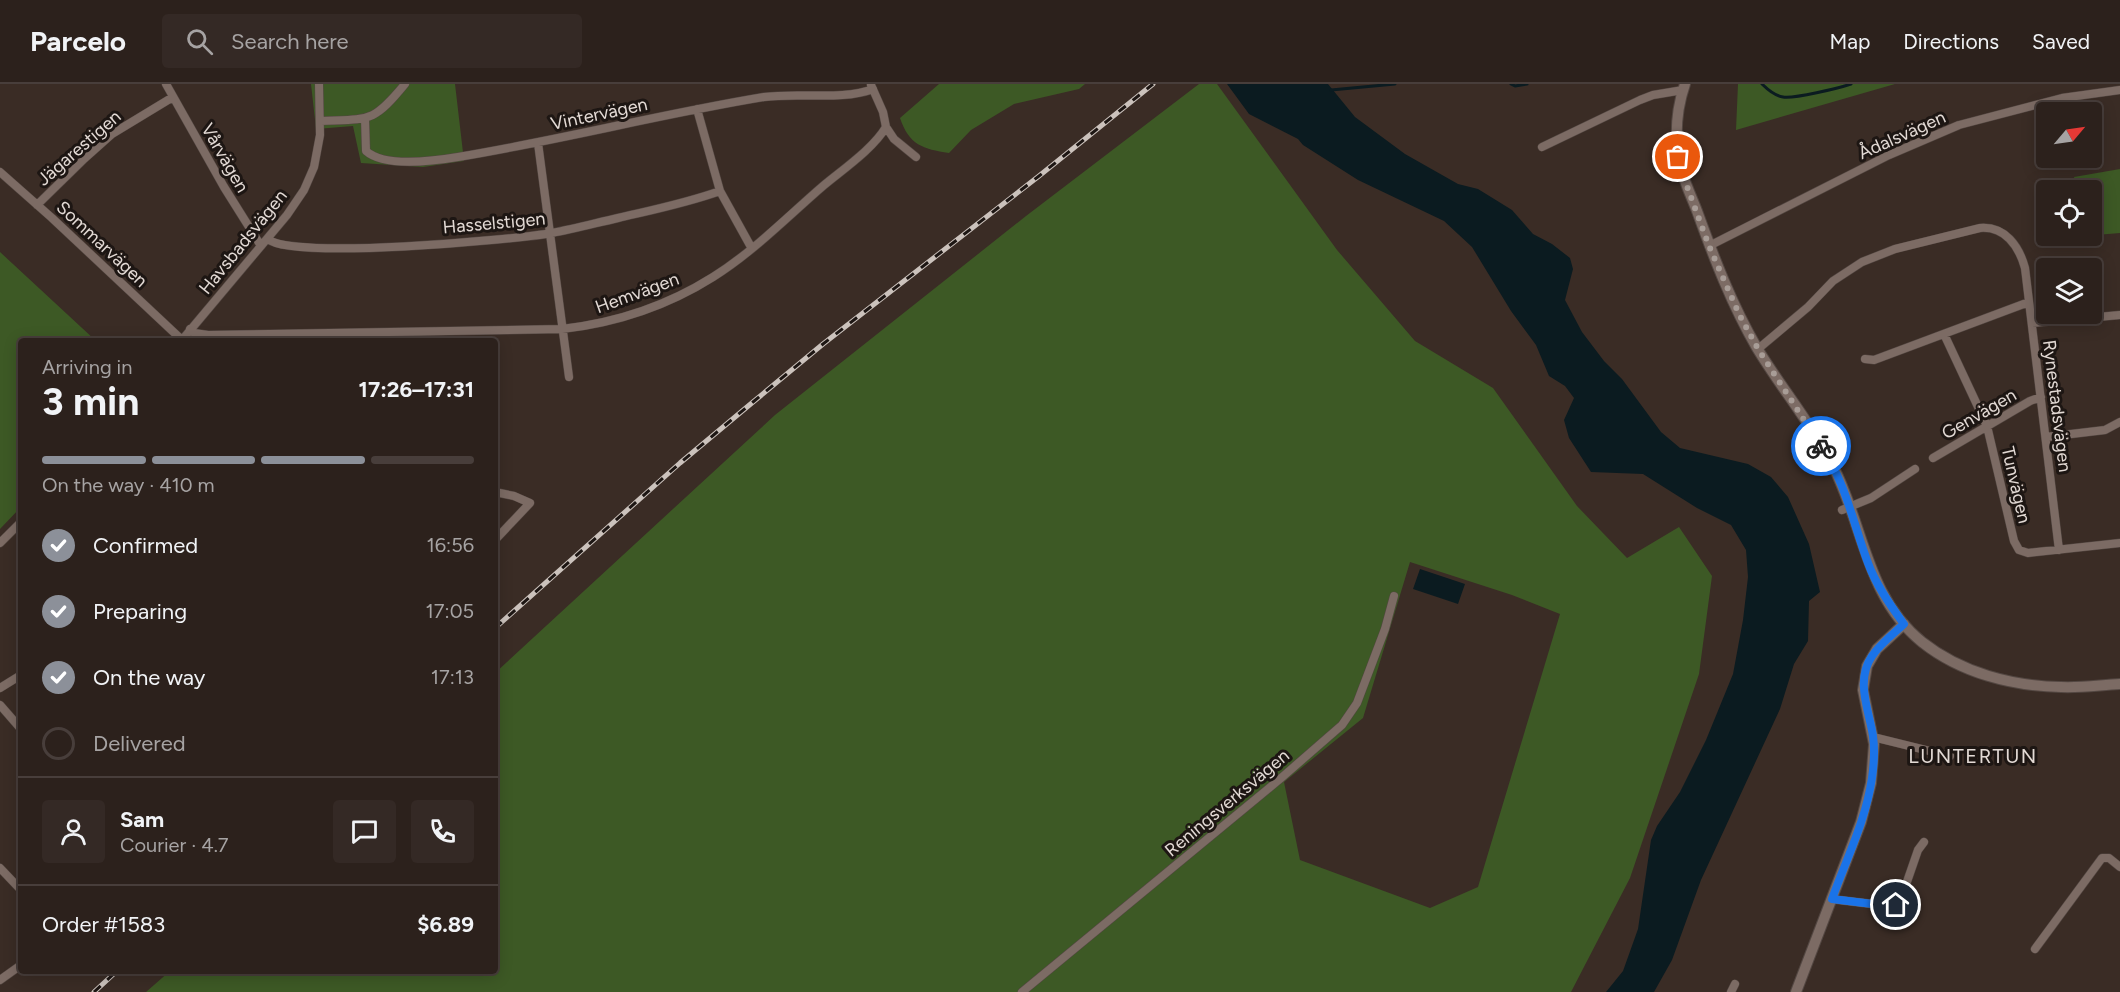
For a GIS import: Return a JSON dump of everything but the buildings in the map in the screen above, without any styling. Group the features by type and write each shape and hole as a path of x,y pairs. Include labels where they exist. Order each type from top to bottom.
{"street":[{"name":"Vårvägen","path":"166,84 224,187 261,246"},
{"name":"Havsbadsvägen","path":"183,338 268,239 304,190 314,167 321,121 319,84"},
{"path":"321,121 356,120 380,112 405,84"},
{"path":"872,86 883,112 886,127 901,146 916,156"},
{"name":"Vintervägen","path":"365,118 366,151 373,157 386,161 442,159 538,143 698,109 767,97 800,94 845,95 862,93 872,86"},
{"path":"1542,147 1653,95 1684,87 1677,117 1678,157 1709,246 1739,314 1758,349 1838,475 1846,509 1869,566 1884,595 1904,624 1920,641 1950,661 1977,673 2004,680 2061,687 2120,684"},
{"name":"Ådalsvägen","path":"1709,246 1889,155 1959,125 2062,98 2120,90"},
{"name":"Jägarestigen","path":"37,205 112,134 173,96"},
{"path":"698,109 720,191 751,247"},
{"name":"Hemvägen","path":"190,329 194,333 208,335 562,329 600,324 648,309 713,277 858,156 886,127"},
{"path":"538,143 569,377"},
{"name":"Sommarvägen","path":"0,172 180,338"},
{"name":"Hasselstigen","path":"268,239 273,244 284,246 368,249 550,234 681,203 720,191"},
{"name":"Rynestadsvägen","path":"1758,349 1808,307 1833,281 1862,262 1895,249 1980,228 2000,231 2016,247 2025,268 2059,550"},
{"path":"1865,359 1874,360 2029,302"},
{"path":"2032,323 2120,315"},
{"name":"Tunvägen","path":"1944,334 1987,426 2015,544 2021,551 2028,553 2120,543"},
{"name":"Genvägen","path":"1933,458 2030,401 2041,397"},
{"path":"2046,437 2105,430 2120,422"},
{"path":"1846,509 1871,498 1915,469"},
{"path":"498,493 530,503 498,537"},
{"path":"0,543 18,528"},
{"name":"Reningsverksvägen","path":"1022,992 1342,725 1357,703 1385,629 1394,596"},
{"path":"1796,992 1861,822 1869,794 1874,757 1873,737 1863,690 1867,666 1877,649 1904,624"},
{"path":"0,688 18,677"},
{"path":"0,705 18,726"},
{"path":"1873,737 1950,756"},
{"path":"1832,899 1896,905 1901,899 1918,850 1924,842"},
{"path":"2035,949 2102,858 2109,858 2120,867"},
{"path":"0,868 18,887"},
{"path":"0,980 18,967"}],"green space":[{"path":"311,84 455,84 464,161 423,167 361,163 353,126 316,129"},
{"path":"939,84 1085,84 1079,89 1014,104 971,130 949,153 932,150 918,144 908,134 900,118"},
{"path":"1199,84 1217,84 1337,250 1415,341 1493,388 1577,506 1627,558 1679,527 1712,576 1699,674 1630,878 1571,992 146,992 167,974 498,974 498,670 775,415 1026,216","holes":["1410,562 1512,595 1560,614 1478,887 1430,908 1300,860 1284,782 1363,718"]},
{"path":"1738,84 1895,84 1736,130"},
{"path":"2120,169 2120,233 2102,234 2102,180 2075,180 2074,177"},
{"path":"0,252 93,338 18,338 18,510 0,529"}],"shaded area":[{"path":"1227,84 1328,84 1355,117 1405,154 1458,184 1478,189 1512,210 1533,234 1552,244 1570,258 1573,269 1565,300 1582,332 1604,361 1622,379 1661,432 1680,448 1748,464 1771,477 1788,497 1809,544 1820,592 1809,601 1808,641 1794,664 1780,709 1701,880 1672,960 1654,992 1606,992 1623,971 1638,929 1651,840 1657,826 1680,792 1706,740 1733,674 1748,577 1746,550 1731,525 1697,508 1643,474 1591,472 1569,438 1564,420 1574,398 1565,386 1549,376 1536,345 1511,311 1472,247 1444,221 1358,180 1303,145 1298,139 1249,114"},
{"path":"1420,569 1465,584 1458,604 1413,589"}],"waterway":[{"path":"1331,90 1395,84"},
{"path":"1511,84 1515,86 1527,84"},
{"path":"1762,84 1783,97 1817,93 1851,84"}],"railway":[{"path":"498,625 680,463 823,344 1153,84"},
{"path":"94,992 114,974"}],"way so far":[{"path":"1678,157 1709,246 1739,314 1758,349 1821,446"}],"district":[{"name":"LUNTERTUN","path":"1973,756"}],"route":[{"path":"1821,446 1843,486 1875,579 1904,624 1877,649 1864,675 1863,690 1873,737 1872,776 1861,822 1832,899 1896,905"}]}
